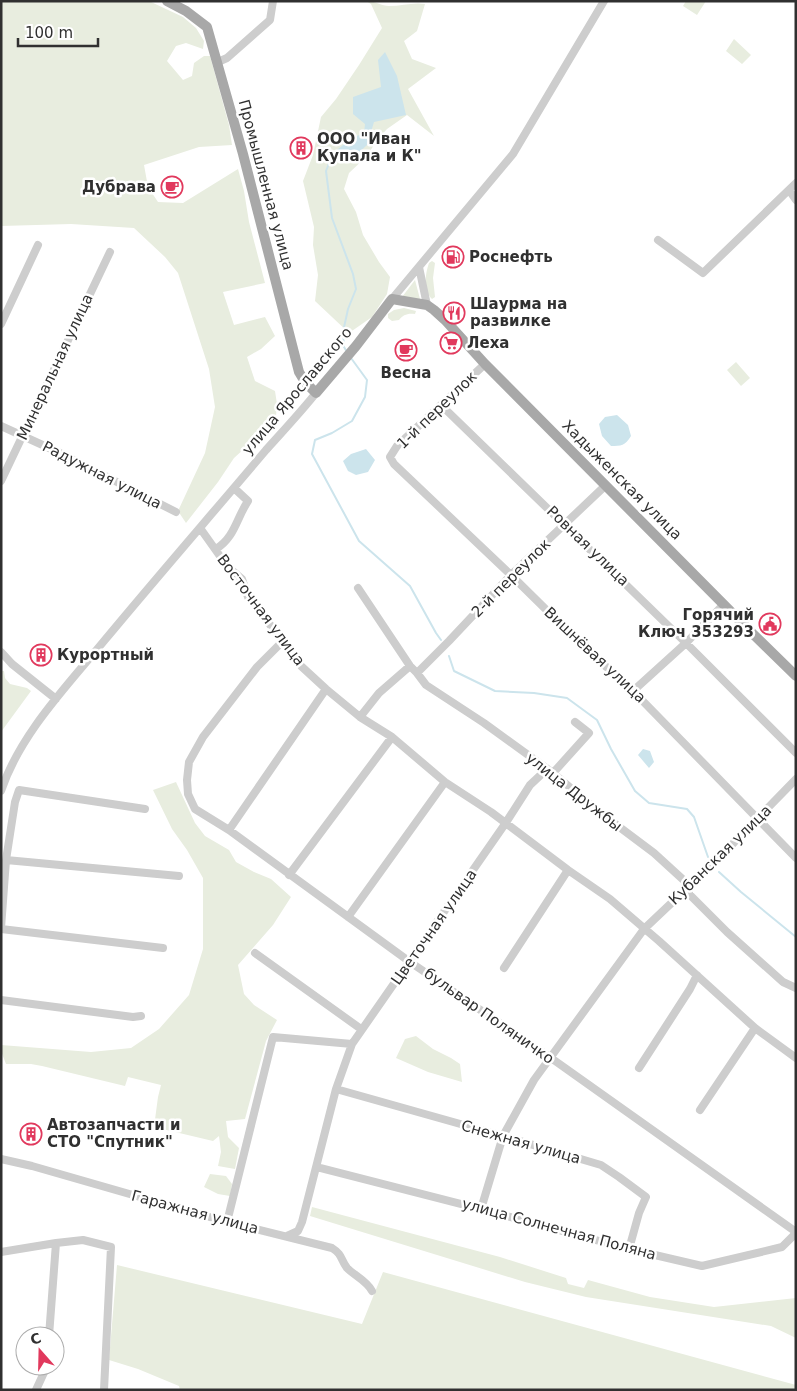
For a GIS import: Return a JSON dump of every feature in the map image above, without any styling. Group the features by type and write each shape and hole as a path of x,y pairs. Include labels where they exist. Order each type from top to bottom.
{"main road":[{"name":"Промышленная улица","path":"167,1 186,11 207,26 243,154 299,372 305,382 316,393"},
{"name":"улица Ярославского","path":"316,393 356,346 392,299"},
{"path":"392,299 427,305"},
{"name":"Хадыженская улица","path":"427,305 445,320 485,364 796,676"}],"street":[{"path":"218,62 227,58 270,20 274,1"},
{"name":"улица Ярославского","path":"392,299 513,154 604,1"},
{"path":"658,240 703,273 796,183"},
{"path":"789,190 796,200"},
{"path":"1,324 38,245"},
{"name":"Минеральная улица","path":"1,481 110,252"},
{"path":"419,267 427,305"},
{"name":"1-й переулок","path":"390,457 397,446 485,364"},
{"name":"улица Ярославского","path":"1,791 28,738 56,699 316,393"},
{"name":"Ровная улица","path":"442,405 796,752"},
{"name":"Радужная улица","path":"1,426 60,452 176,512"},
{"name":"Вишнёвая улица","path":"390,457 394,464 582,645 633,691 796,858"},
{"name":"2-й переулок","path":"417,672 511,575 606,485"},
{"path":"216,549 225,543 235,528 241,511 248,501 234,488"},
{"name":"Восточная улица","path":"200,528 228,566 242,579 248,597 301,666 326,689 360,717 392,736 445,782 491,812 610,899 755,1028 796,1058"},
{"name":"улица Дружбы","path":"358,588 410,666 426,685 484,723 654,853 689,885 689,894 727,932 783,982 796,988"},
{"path":"633,691 686,643 724,604"},
{"name":"бульвар Поляничко","path":"283,641 257,667 203,736 189,762 186,780 188,794 195,809 229,830 410,962 551,1058 796,1233"},
{"path":"1,652 12,664 56,699"},
{"path":"360,717 379,694 410,666"},
{"path":"229,830 326,689"},
{"name":"Цветочная улица","path":"287,1236 298,1231 302,1222 336,1089 352,1044 530,785 550,772 590,733 574,722"},
{"path":"289,875 392,736"},
{"name":"Кубанская улица","path":"481,1209 503,1136 534,1080 644,929 719,858 796,779"},
{"path":"348,917 445,782"},
{"path":"145,809 19,790 15,802 6,860 1,928 163,948"},
{"path":"6,860 179,876"},
{"path":"504,968 568,870"},
{"path":"255,953 361,1029"},
{"path":"638,1068 690,989 697,975"},
{"path":"1,1000 141,1016"},
{"path":"700,1110 755,1028"},
{"path":"227,1222 274,1037 352,1044"},
{"name":"Снежная улица","path":"336,1089 600,1165 646,1197 639,1213 629,1249"},
{"name":"Гаражная улица","path":"1,1159 32,1166 227,1222 332,1248 339,1253 347,1267 370,1286 372,1291"},
{"name":"улица Солнечная Поляна","path":"317,1167 629,1249 702,1266 782,1247 796,1233"},
{"path":"1,1252 83,1240 111,1247 104,1390"},
{"path":"50,1326 56,1243"},
{"path":"36,1390 42,1376"}],"shaded area":[{"path":"1,1 149,1 183,17 196,28 204,41 203,49 186,43 176,46 167,61 183,80 192,76 194,63 204,56 210,56 229,125 232,145 199,147 144,165 148,187 158,202 183,203 238,169 249,222 265,283 223,292 234,325 265,317 275,336 261,349 247,357 255,381 275,391 277,404 276,416 234,458 186,523 178,511 205,453 215,407 209,369 178,273 165,257 134,228 71,224 1,226"},
{"path":"366,1 389,6 425,4 417,31 404,41 412,59 436,68 408,89 434,136 407,115 387,129 367,156 349,173 344,189 356,212 363,235 390,277 387,294 372,317 349,333 315,301 318,275 313,245 314,227 303,181 313,155 321,117 336,99 382,28 371,4"},
{"path":"686,1 706,1 697,15 683,6"},
{"path":"734,39 751,55 742,64 726,51"},
{"path":"432,261 435,263 433,278 435,297 432,299 427,292 426,277 429,263"},
{"path":"415,280 420,299 402,297"},
{"path":"404,308 416,311 415,314 406,315 399,320 392,321 388,318 388,314 394,310"},
{"path":"736,362 750,378 741,386 727,370"},
{"path":"1,671 4,671 5,678 10,684 27,688 31,691 1,732"},
{"path":"176,782 195,823 205,836 229,850 236,862 271,879 291,897 273,925 238,965 244,994 254,1005 277,1020 266,1041 245,1119 226,1121 228,1137 239,1148 235,1169 218,1166 221,1152 219,1136 213,1141 154,1127 161,1085 128,1077 125,1086 42,1066 6,1064 1,1051 1,1045 91,1052 131,1048 159,1029 189,995 203,949 203,878 172,829 153,790"},
{"path":"416,1036 433,1049 460,1064 462,1082 428,1072 396,1058 405,1039"},
{"path":"210,1174 226,1176 232,1184 230,1196 218,1194 204,1187"},
{"path":"312,1207 500,1257 566,1278 568,1284 584,1288 588,1280 650,1297 714,1307 796,1298 796,1338 771,1326 586,1297 525,1282 310,1216"},
{"path":"117,1265 362,1324 383,1272 796,1385 796,1390 180,1390 179,1386 138,1369 109,1360"}],"water":[{"path":"385,52 397,76 406,115 374,122 367,145 351,160 333,153 352,138 364,133 365,124 353,114 353,97 381,87 378,60"},
{"path":"617,415 628,425 631,436 622,445 611,446 602,436 599,424 605,417"},
{"path":"366,449 375,460 368,472 356,475 348,471 343,461 351,454"},
{"path":"643,749 650,751 654,762 649,768 638,755"}],"waterway":[{"path":"333,153 326,171 332,218 353,274 356,289 348,309 343,332 344,347 347,352"},
{"path":"351,358 367,380 365,397 352,421 332,433 315,440 312,454 359,541 410,586 441,640"},
{"path":"449,656 454,671 495,691 534,693 567,698 597,720 635,791 649,803 687,809 694,817 708,857"},
{"path":"719,872 796,937"}],"place":[{"name":"ООО \"Иван Купала и К\"","path":"301,148"},
{"name":"Дубрава","path":"172,187"},
{"name":"Роснефть","path":"453,257"},
{"name":"Шаурма на развилке","path":"454,313"},
{"name":"Леха","path":"451,343"},
{"name":"Весна","path":"406,350"},
{"name":"Горячий Ключ 353293","path":"770,624"},
{"name":"Курортный","path":"41,655"},
{"name":"Автозапчасти и СТО \"Спутник\"","path":"31,1134"}]}
